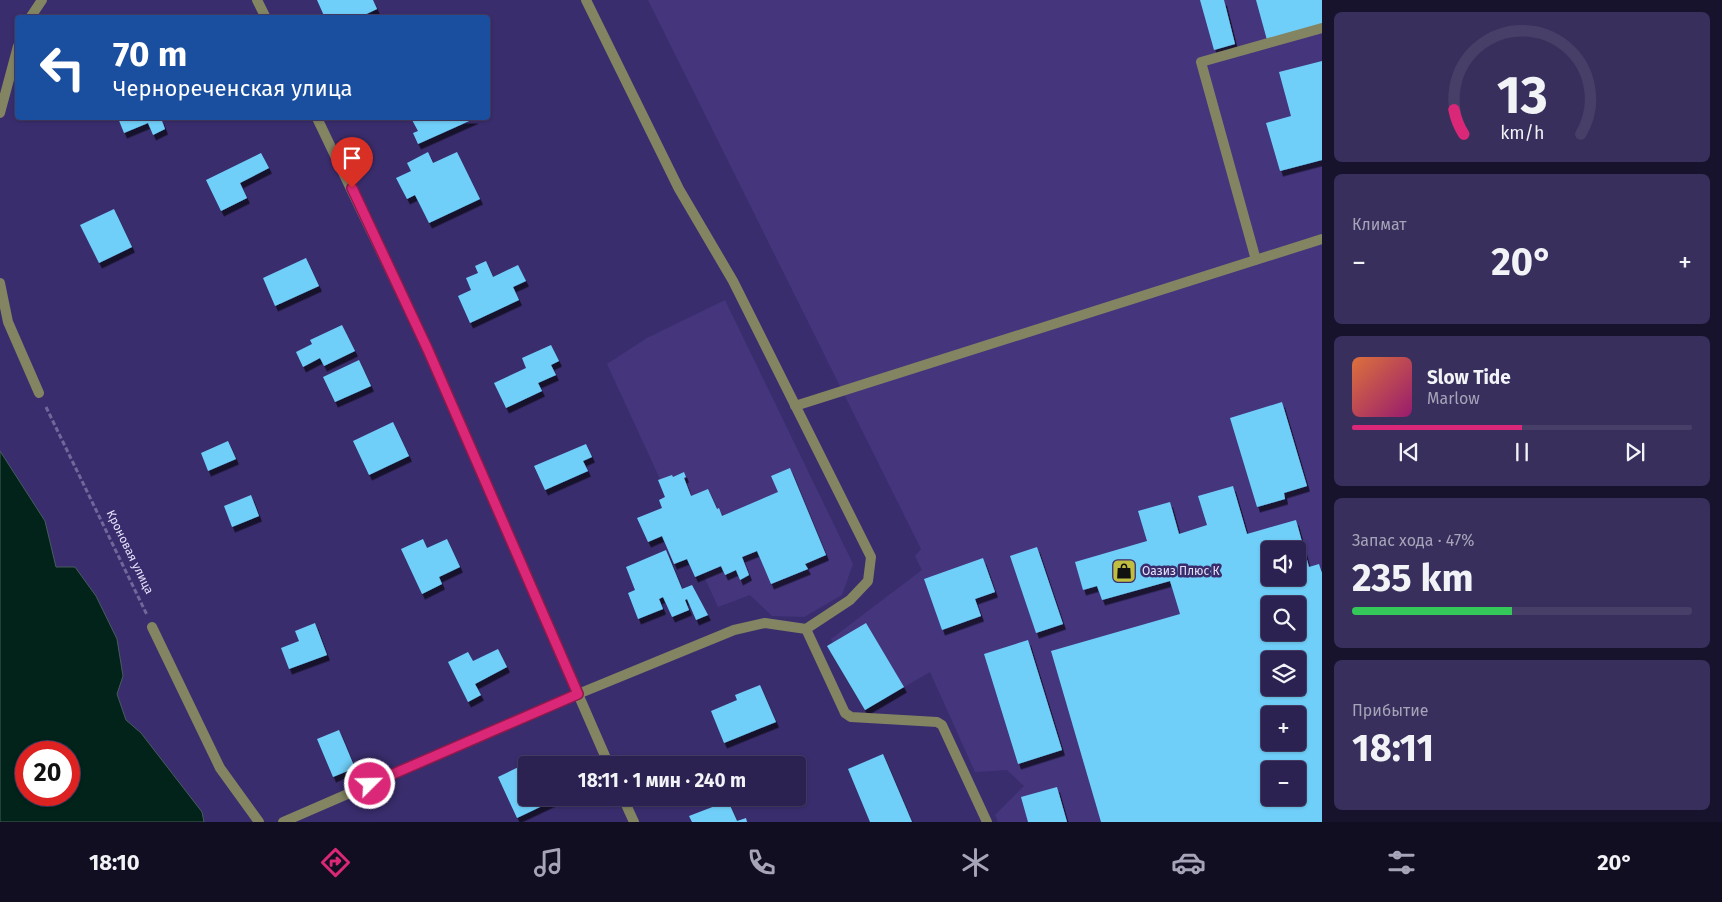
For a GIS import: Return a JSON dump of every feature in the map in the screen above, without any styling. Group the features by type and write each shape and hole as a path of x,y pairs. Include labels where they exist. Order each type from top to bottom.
{"street":[{"path":"32,15 42,0"},
{"path":"257,0 264,15"},
{"path":"283,822 578,694 734,630 765,623 806,628 850,600 868,581 871,557 733,281 679,189 586,0"},
{"path":"1256,260 1201,62 1322,28"},
{"path":"0,113 15,57"},
{"path":"318,120 428,350 605,756"},
{"path":"795,406 1322,239"},
{"path":"0,283 8,322 39,393"},
{"path":"152,627 220,768 259,822"},
{"path":"806,628 845,713 852,718 937,722 942,725 987,822"},
{"path":"627,806 634,822"}],"path":[{"name":"Кроновая улица","path":"39,393 152,627"}],"shaded area":[{"path":"648,0 1322,0 1322,822 998,822 995,815 1024,786 1007,770 975,772 930,672 865,710 827,646 833,643 831,639 922,570 915,556 921,549"},
{"path":"725,300 853,564 842,595 804,617 772,616 750,595 718,607 703,574 695,577 687,559 674,564 662,537 648,542 637,518 662,508 659,500 665,496 658,480 660,479 607,364 647,338"},
{"path":"0,451 45,521 56,567 75,567 96,596 117,639 123,676 117,694 126,720 141,733 202,812 204,822 0,822"}],"building":[{"path":"317,0 373,0 377,9 364,15 324,15"},
{"path":"1200,0 1224,0 1235,44 1214,50"},
{"path":"1256,0 1322,0 1322,25 1267,40"},
{"path":"1322,61 1322,160 1280,171 1266,123 1291,116 1279,72"},
{"path":"119,120 162,120 165,129 153,135 148,123 124,133"},
{"path":"412,120 472,120 418,144 413,133 418,131"},
{"path":"428,152 433,163 457,152 480,199 429,223 415,195 407,199 396,178 411,171 407,163"},
{"path":"261,153 269,168 240,183 247,198 221,211 206,180"},
{"path":"114,209 132,247 99,263 80,225"},
{"path":"306,258 319,286 275,306 263,278"},
{"path":"486,261 493,277 518,265 526,281 513,287 519,300 470,323 458,296 471,290 466,278 478,273 475,266"},
{"path":"342,325 355,351 324,366 320,358 303,367 296,352 312,344 310,340"},
{"path":"551,345 559,361 551,365 556,375 538,383 542,391 506,408 494,383 526,368 522,358"},
{"path":"359,360 371,386 335,402 323,377"},
{"path":"1282,402 1307,486 1284,493 1285,499 1257,507 1230,418"},
{"path":"393,422 409,456 369,475 353,441"},
{"path":"228,441 236,459 208,471 201,453"},
{"path":"586,444 592,457 583,461 588,471 545,490 534,466"},
{"path":"790,468 826,555 805,564 808,569 771,584 757,551 742,557 749,575 740,580 736,570 725,575 721,566 695,577 687,559 674,564 662,536 648,542 637,518 662,508 659,500 665,497 658,480 672,475 673,477 684,472 686,477 684,478 691,496 708,489 722,516 778,492 771,476"},
{"path":"1233,486 1247,534 1296,520 1302,541 1261,541 1261,586 1306,586 1306,556 1309,567 1319,564 1322,573 1322,822 1101,822 1051,651 1180,614 1170,581 1102,600 1097,586 1083,590 1075,562 1147,541 1138,511 1170,502 1179,534 1207,525 1198,496"},
{"path":"251,495 259,516 232,527 224,506"},
{"path":"423,539 427,548 447,539 460,567 439,577 442,584 422,594 401,549"},
{"path":"1037,547 1063,624 1036,633 1010,556"},
{"path":"666,550 682,589 692,585 708,615 696,620 687,599 685,600 689,610 672,617 663,597 659,599 663,609 638,619 628,593 635,590 626,567"},
{"path":"983,558 995,592 975,599 981,616 942,630 924,579"},
{"path":"315,623 327,655 289,669 281,648 299,641 295,631"},
{"path":"866,623 904,687 865,710 827,646"},
{"path":"1028,640 1062,750 1018,764 984,654"},
{"path":"498,649 507,667 475,684 481,695 468,702 448,662 468,652 473,661"},
{"path":"760,685 776,722 724,743 711,711 737,700 735,695"},
{"path":"339,730 355,768 333,777 317,739"},
{"path":"883,754 912,822 870,822 848,769"},
{"path":"518,767 518,806 542,806 517,818 498,777"},
{"path":"1057,787 1067,822 1028,822 1021,797"},
{"path":"715,806 730,806 737,821 746,818 747,822 692,822 689,816"}],"place":[{"name":"Оазиз Плюс К","path":"1124,571"}],"route":[{"path":"352,188 428,350 578,694 370,784"}]}
